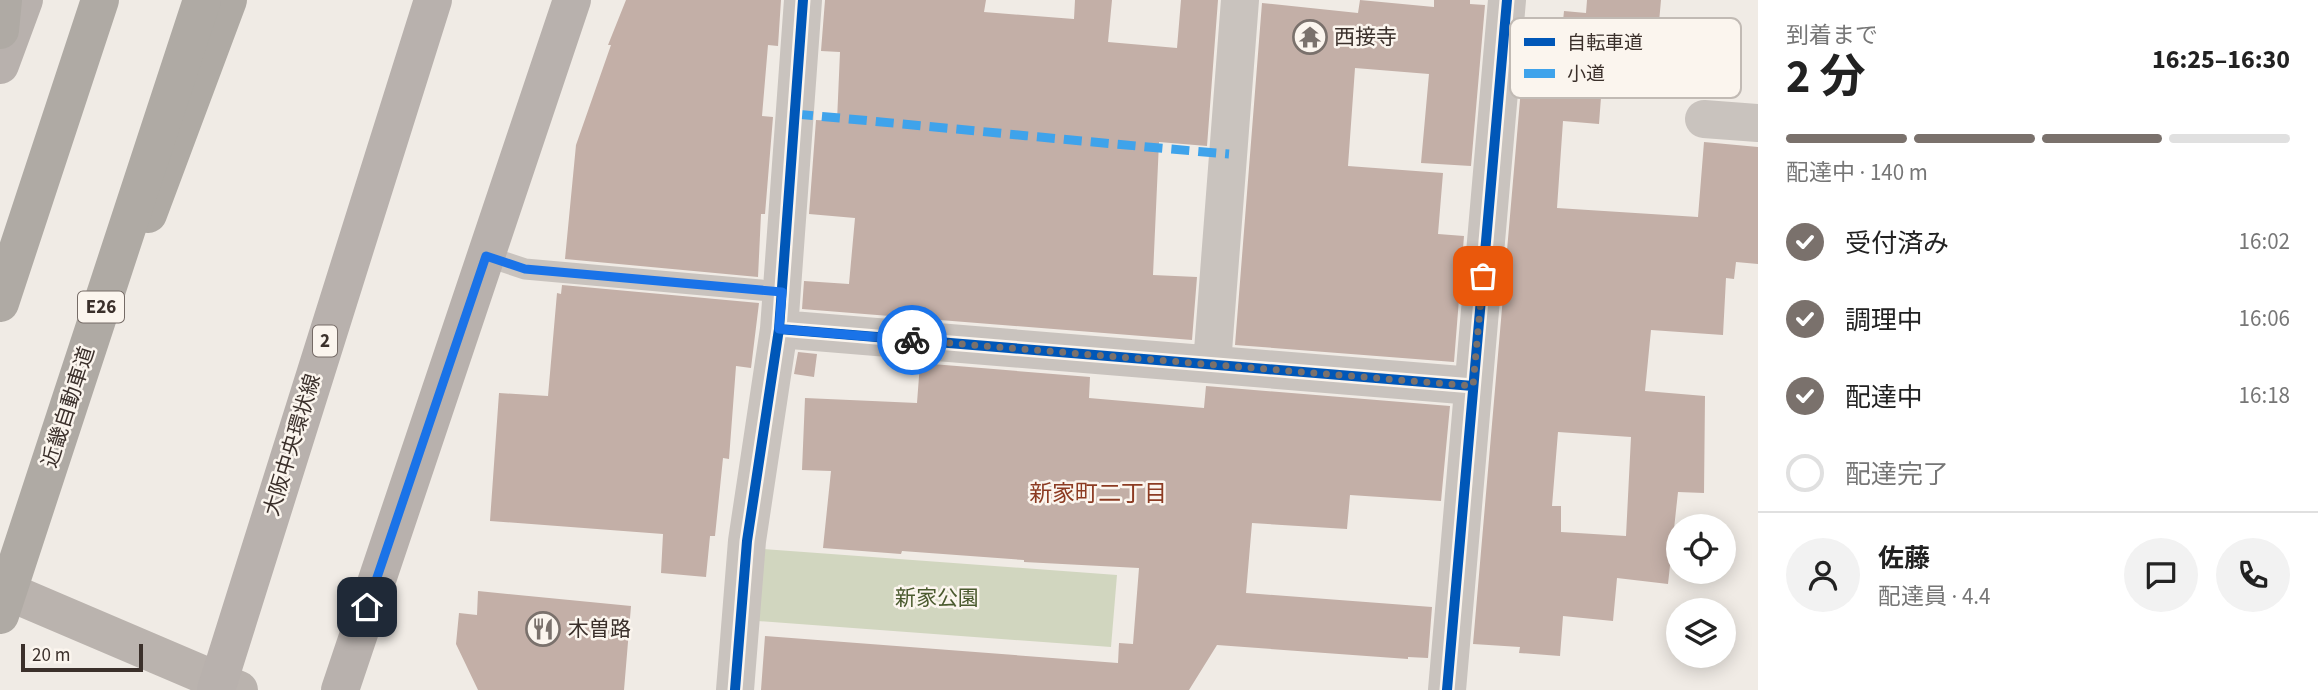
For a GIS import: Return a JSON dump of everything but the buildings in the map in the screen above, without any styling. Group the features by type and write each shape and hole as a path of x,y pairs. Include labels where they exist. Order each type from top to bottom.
{"highway":[{"path":"0,30 3,0"},
{"path":"0,303 100,0"},
{"name":"近畿自動車道","path":"0,615 202,0"},
{"path":"72,397 161,183 228,0"}],"main road":[{"path":"0,65 24,0"},
{"name":"大阪中央環状線","path":"224,688 427,17 441,0"},
{"path":"340,690 572,0"},
{"path":"0,588 224,688"}],"street":[{"path":"735,690 747,541 780,311 803,0"},
{"path":"1212,365 1240,0"},
{"path":"1447,690 1507,0"},
{"path":"1704,119 1758,123"},
{"path":"780,311 1212,365 1473,386"}],"lane":[{"path":"486,256 525,269 780,311"}],"green space":[{"name":"新家公園","path":"763,549 1117,575 1111,647 758,621"}],"marked path":[{"path":"795,114 1229,154"}],"cycle path":[{"path":"735,690 747,541 779,329 803,0"},
{"path":"1447,690 1507,0"},
{"path":"779,329 1473,386"}],"way so far":[{"path":"912,340 1473,386 1483,276"}],"place":[{"name":"西接寺","path":"1310,37"},
{"name":"木曽路","path":"543,629"}],"district":[{"name":"新家町二丁目","path":"1098,493"}],"route":[{"path":"367,607 486,256 525,269 782,292 779,329 912,340"}]}
